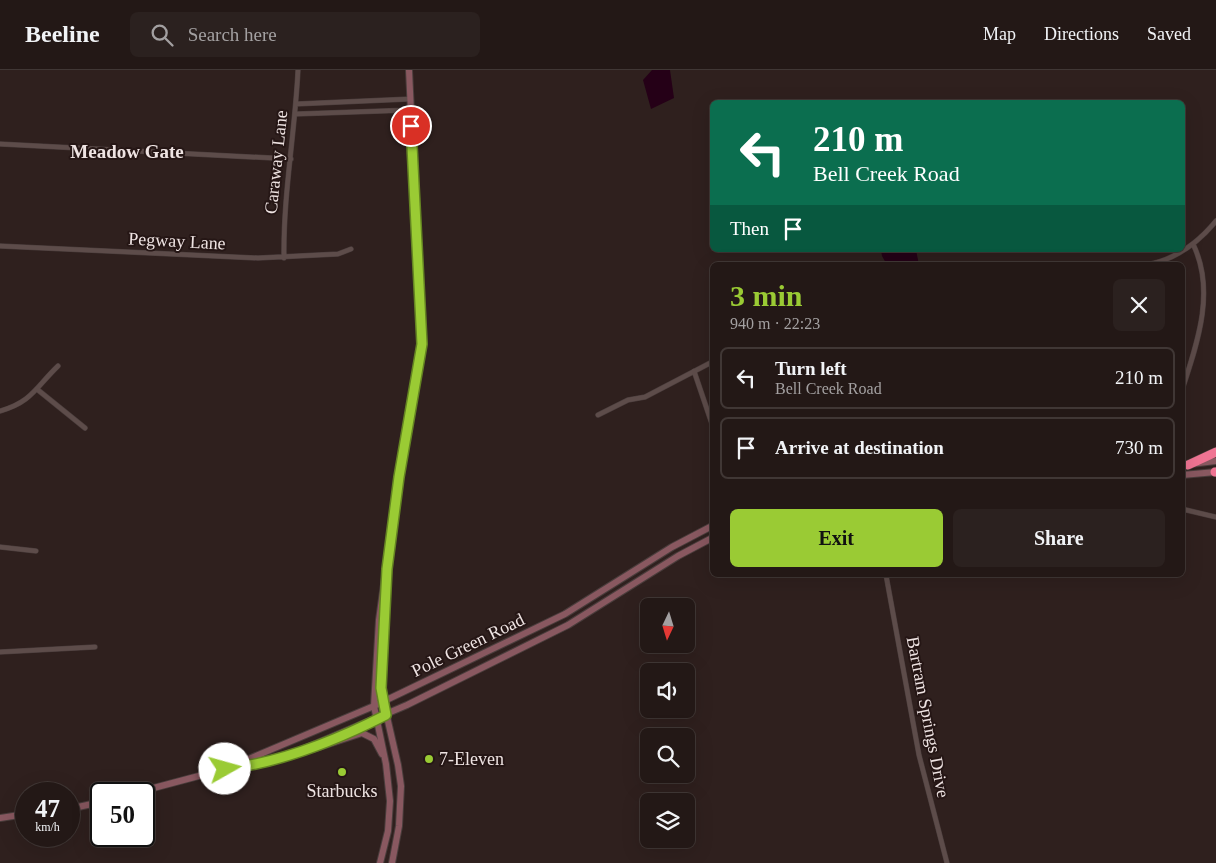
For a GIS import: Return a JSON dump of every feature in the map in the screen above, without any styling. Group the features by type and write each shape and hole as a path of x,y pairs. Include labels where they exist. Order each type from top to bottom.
{"highway":[{"path":"1185,465 1216,452"}],"main road":[{"path":"380,863 386,840 390,811 386,764 374,706 379,620 399,477 422,344 409,70"},
{"path":"1185,465 1216,462"},
{"path":"1185,476 1216,472"},
{"name":"Pole Green Road","path":"155,788 225,769 383,702 565,614 672,547 710,527"},
{"name":"Pole Green Road","path":"225,769 247,767 292,754 376,720 568,625 678,556 710,539"},
{"path":"387,569 381,679 383,702 401,786 399,826 392,863"},
{"path":"292,754 321,747 351,735 362,733 374,739 386,764"},
{"path":"0,818 15,816"}],"street":[{"name":"Caraway Lane","path":"284,258 285,207 296,114 298,70"},
{"path":"296,104 410,99"},
{"path":"296,114 411,110"},
{"path":"0,144 291,159"},
{"path":"1185,249 1193,244 1216,221"},
{"path":"1185,378 1204,302 1203,271 1193,244"},
{"name":"Pegway Lane","path":"0,246 284,258 338,254 351,249"},
{"path":"1156,262 1179,252"},
{"path":"598,415 628,400 645,397 710,363"},
{"path":"0,411 17,405 38,390 58,366"},
{"path":"694,371 710,418"},
{"path":"38,390 85,428"},
{"path":"1185,510 1216,517"},
{"path":"0,546 36,551"},
{"name":"Bartram Springs Drive","path":"886,577 921,763 947,863"},
{"path":"0,652 95,647"}],"shaded area":[{"path":"652,70 670,70 674,98 651,109 643,80"},
{"path":"881,252 916,252 918,262 885,262"}],"place":[{"name":"7-Eleven","path":"429,759"},
{"name":"Starbucks","path":"342,772"}],"district":[{"name":"Meadow Gate","path":"127,151"}],"route":[{"path":"225,769 247,767 292,754 386,715 381,688 388,584 387,569 399,477 422,344 411,126"}]}
